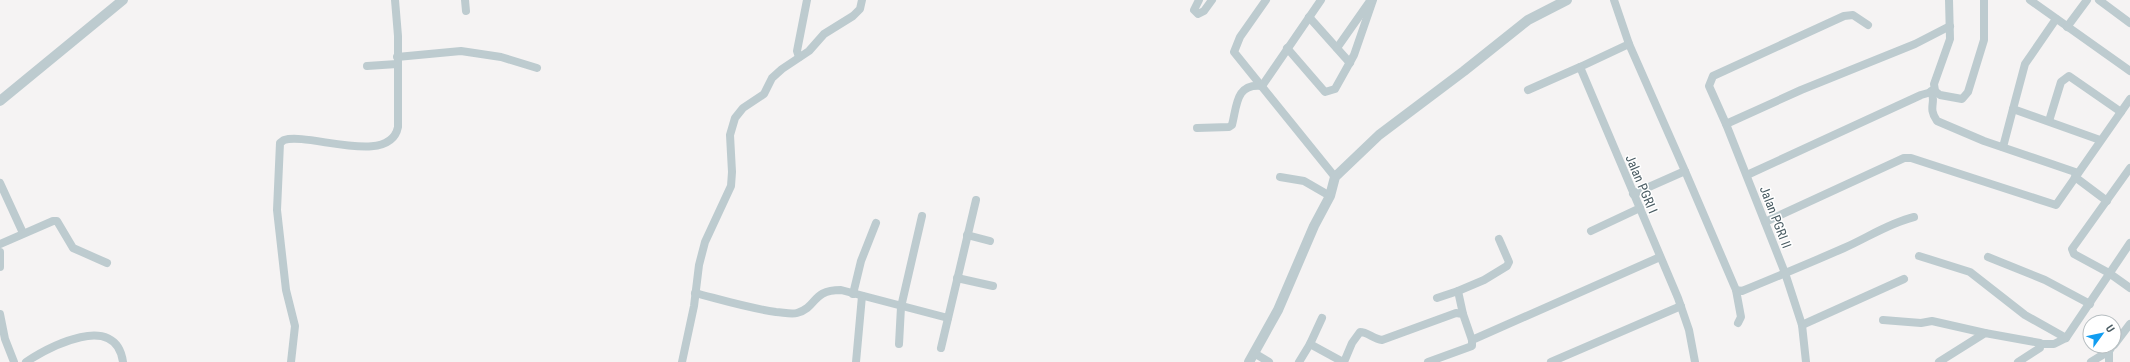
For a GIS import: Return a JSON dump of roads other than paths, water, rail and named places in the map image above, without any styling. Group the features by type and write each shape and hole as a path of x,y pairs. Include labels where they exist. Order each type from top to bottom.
{"street":[{"path":"0,102 123,0"},
{"path":"291,362 295,326 286,290 277,210 280,143 284,140 297,138 363,147 392,140 398,127 395,0"},
{"path":"465,0 466,11"},
{"path":"799,57 797,51 807,0"},
{"path":"682,362 694,306 699,265 705,242 731,186 732,172 730,135 732,125 739,113 764,94 772,78 799,57 810,51 824,34 853,16 860,9 862,0"},
{"path":"1199,0 1194,10 1198,14 1204,11 1212,0"},
{"path":"1266,0 1240,36 1234,52 1335,177"},
{"path":"1262,86 1286,48 1321,0"},
{"path":"1286,48 1325,92 1335,89 1350,63 1372,0"},
{"path":"1336,48 1372,0"},
{"path":"1248,362 1278,310 1314,226 1330,196 1335,177 1378,135 1464,71 1528,20 1567,0"},
{"path":"1614,0 1629,44 1685,171 1718,252 1736,290 1741,317 1738,323"},
{"path":"1950,0 1950,39 1934,84 1934,99 1931,108 1937,121 2077,175 2107,202"},
{"path":"1747,175 1921,94 1933,91 1940,95 1962,99 1968,92 1984,40 1984,0"},
{"path":"2030,0 2130,71"},
{"path":"2068,27 2087,0"},
{"path":"2102,1 2130,23"},
{"name":"Jalan PGRI II","path":"1806,362 1802,325 1785,273 1747,175 1709,86 1713,76 1844,16 1853,15 1868,25"},
{"path":"1309,16 1350,63"},
{"path":"2003,147 2026,64 2056,19"},
{"path":"1726,124 1800,90 1915,44 1950,26"},
{"path":"1528,90 1629,44"},
{"path":"367,66 461,51 501,57 537,68"},
{"name":"Jalan PGRI I","path":"1580,67 1681,306 1689,330 1695,362"},
{"path":"2049,121 2062,82 2069,76 2121,112"},
{"path":"1197,128 1229,127 1232,125 1239,95 1247,87 1252,85 1262,86"},
{"path":"1765,222 1904,158 1911,158 2054,205 2058,203 2100,140 2130,99"},
{"path":"2013,109 2100,140"},
{"path":"2130,168 2072,250 2074,254 2109,273 2130,288"},
{"path":"1634,194 1685,171"},
{"path":"1280,177 1304,181 1330,196"},
{"path":"0,183 23,233"},
{"path":"941,348 976,200"},
{"path":"1590,231 1640,208"},
{"path":"899,344 901,307 922,216"},
{"path":"1736,290 1742,291 1845,248 1901,220 1914,217"},
{"path":"0,244 23,233 53,221 57,221 73,248 106,263"},
{"path":"853,294 861,261 876,223"},
{"path":"967,235 990,241"},
{"path":"1437,298 1484,280 1507,266 1508,262 1499,239"},
{"path":"1883,320 1920,323 1932,321 1984,333 2034,341 2041,344 2054,344 2066,338 2130,243"},
{"path":"0,252 0,267"},
{"path":"1920,256 1970,272 2025,315 2066,338"},
{"path":"1472,340 1660,257"},
{"path":"1988,257 2045,280 2090,304"},
{"path":"957,278 993,286"},
{"path":"1802,325 1904,279"},
{"path":"695,293 749,308 796,313 806,308 827,290 841,290 901,307 948,318"},
{"path":"1428,362 1472,346 1472,340 1463,314 1458,291"},
{"path":"856,362 862,296"},
{"path":"1551,362 1681,306"},
{"path":"0,314 5,339 14,362"},
{"path":"1310,344 1344,362 1356,335 1360,332 1364,332 1375,339 1382,340 1450,315 1463,314"},
{"path":"1299,362 1310,344 1322,318"},
{"path":"2122,334 2130,324"},
{"path":"1939,362 1984,333"},
{"path":"26,362 57,344 91,336 108,339 119,350 123,362"},
{"path":"2018,362 2040,348 2041,344"},
{"path":"1254,353 1269,362"},
{"path":"2091,362 2102,354"}]}
